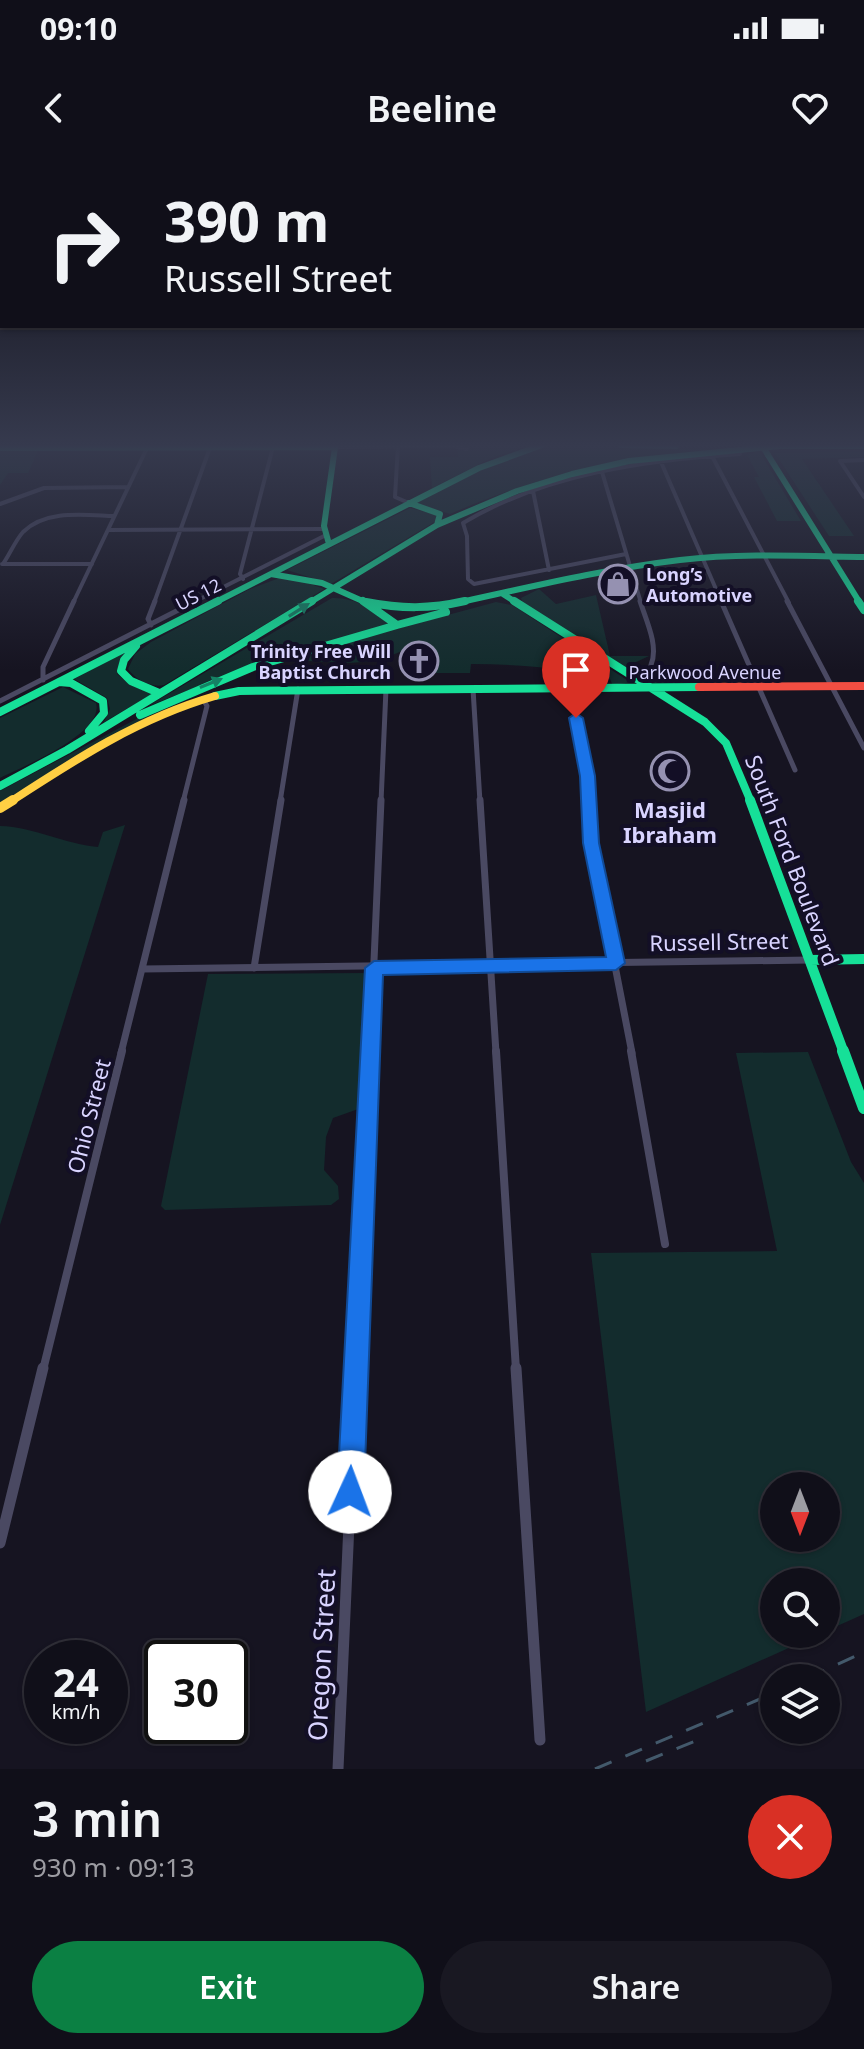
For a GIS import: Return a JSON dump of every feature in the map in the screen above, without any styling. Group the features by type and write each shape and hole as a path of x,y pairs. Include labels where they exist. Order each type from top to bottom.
{"main road":[{"path":"326,535 328,520"},
{"name":"US 12","path":"0,712 150,631 271,574 326,535 367,520"},
{"path":"437,525 440,520"},
{"path":"40,765 448,520"},
{"path":"808,520 830,556 859,593 864,610"},
{"path":"271,574 297,575 365,601 421,609 630,566 764,555 864,557"},
{"path":"0,786 172,699 232,675 503,594"},
{"name":"South Ford Boulevard","path":"503,594 705,722 726,743 744,782 864,1108"},
{"path":"365,601 397,625"},
{"path":"150,631 128,654 121,671 131,681 159,693"},
{"path":"40,765 90,731 104,713 105,704 101,698 71,683 59,682"},
{"name":"Parkwood Avenue","path":"0,808 94,749 203,698 239,691 864,686"},
{"name":"Russell Street","path":"810,960 864,959"}],"street":[{"path":"2,564 22,533 45,520"},
{"path":"43,680 43,667 112,520"},
{"path":"150,631 148,619 184,520"},
{"path":"243,579 240,576 254,520"},
{"path":"465,520 469,582 482,584 626,554"},
{"path":"539,520 549,570"},
{"path":"616,520 653,643 655,656 651,665"},
{"path":"686,520 795,770"},
{"path":"746,520 864,748"},
{"path":"108,530 252,529 326,535"},
{"path":"0,701 150,631 326,535"},
{"path":"2,564 92,564"},
{"path":"571,688 587,776 591,843 616,963 665,1244"},
{"path":"254,968 298,689"},
{"name":"Oregon Street","path":"338,1769 386,689"},
{"path":"473,689 540,1740"},
{"name":"Ohio Street","path":"0,1543 207,706 203,698"},
{"name":"Russell Street","path":"143,969 810,960"}],"green space":[{"path":"386,520 436,520 331,584 287,570"},
{"path":"819,520 843,520 854,536 829,536"},
{"path":"282,577 324,589 164,685 144,682 128,669 135,654 151,642 250,589"},
{"path":"539,589 556,604 596,595 610,656 649,656 634,663 637,669 656,674 664,671 664,665 669,666 676,686 653,684 523,603 521,598"},
{"path":"332,598 364,605 391,624 267,660 148,706"},
{"path":"496,602 512,605 630,682 613,686 610,679 593,675 506,665 471,664 470,673 434,673 436,651 420,647 367,662 281,660"},
{"path":"124,652 117,674 152,694 104,722 110,709 107,698 74,679"},
{"path":"63,687 96,703 95,714 88,726 60,748 0,778 0,718"},
{"path":"144,715 151,718 85,752 0,803 0,791"},
{"path":"125,825 0,1225 0,826 98,847 103,832"},
{"path":"369,973 361,1108 333,1118 326,1137 324,1170 338,1186 339,1199 331,1205 165,1210 161,1206 208,974"},
{"path":"808,1052 851,1162 864,1183 864,1614 840,1625 840,1568 760,1568 760,1648 789,1648 646,1712 591,1253 777,1251 736,1053"}],"railway":[{"path":"838,1664 864,1652"},
{"path":"595,1769 760,1699"},
{"path":"646,1761 705,1737"}],"traffic: fast":[{"path":"325,520 329,544"},
{"path":"0,712 377,520"},
{"path":"437,525 438,520"},
{"path":"0,786 67,750 447,520"},
{"path":"808,520 864,610"},
{"path":"366,602 395,608 428,609 605,571 682,560 764,555 864,557"},
{"path":"271,574 306,578 338,589 369,605 397,625 446,612"},
{"path":"503,594 705,722 726,743 744,782 864,1108"},
{"path":"140,715 253,667 397,625"},
{"path":"136,646 124,660 121,671 131,681 159,693"},
{"path":"59,682 71,683 103,701 104,713 89,731"},
{"path":"215,696 239,691 699,687"},
{"path":"810,960 864,959"}],"traffic: slow":[{"path":"0,808 130,728 186,704 215,696"}],"traffic: jam":[{"path":"699,687 864,686"}],"place":[{"name":"Long’s Automotive","path":"618,584"},
{"name":"Trinity Free Will Baptist Church","path":"419,661"},
{"name":"Masjid Ibraham","path":"670,771"}],"route":[{"path":"350,1492 374,968 616,963 591,843 587,776 576,718"}]}
